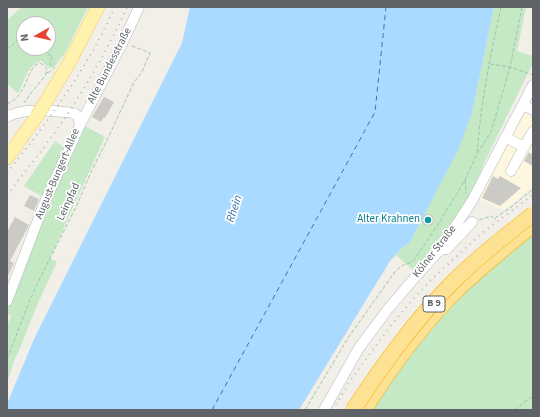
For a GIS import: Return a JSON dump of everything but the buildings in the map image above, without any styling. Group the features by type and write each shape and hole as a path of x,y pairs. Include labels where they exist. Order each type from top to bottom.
{"highway":[{"name":"B 9","path":"353,410 394,352 421,318 447,289 480,258 533,214"},
{"name":"B 9","path":"364,410 401,355 458,289 533,225"}],"main road":[{"path":"11,153 37,116 69,63 98,7"}],"street":[{"name":"Alte Bundesstraße","path":"80,125 123,42 139,7"},
{"name":"Kölner Straße","path":"324,410 359,348 388,309 440,250 472,201 533,85"},
{"path":"523,105 533,110"},
{"name":"August-Bungert-Allee","path":"7,117 24,111 73,113 79,118 80,125 44,204 7,300"},
{"path":"511,171 533,131"},
{"path":"505,137 524,147"},
{"path":"440,250 447,249 472,222"}],"path":[{"path":"477,154 481,113 489,64 501,7"},
{"path":"305,410 340,351 394,273 399,267 414,260 439,223 465,180 477,154 491,132 510,67 522,7"},
{"path":"7,48 13,45 16,41"},
{"name":"Leinpfad","path":"7,359 40,278 77,205 134,82 142,72 150,54 123,42"},
{"path":"24,111 23,108 25,101 46,73 55,69 50,64 52,56"},
{"path":"489,64 510,67 533,75"},
{"path":"7,104 16,99 19,95 28,76 36,65 43,65 46,69 46,73"},
{"path":"465,180 466,192 472,201"},
{"path":"472,222 491,216 495,219 533,188"},
{"path":"515,410 533,396"}],"shaded area":[{"path":"533,85 533,187 504,210 479,199 517,124"}],"green space":[{"path":"22,7 88,7 65,53 54,67 49,68 41,61 33,65 18,93 7,84 7,20"},
{"path":"494,7 526,7 517,51 533,56 533,63 471,193 454,220 415,272 396,255 410,242 415,233 472,113"},
{"path":"85,126 105,137 50,258 57,262 15,358 7,383 7,326 11,316 7,314 7,311 47,206"},
{"path":"55,141 65,148 43,197 24,186"},
{"path":"533,231 533,410 372,410 411,350 492,264"}],"water":[{"name":"Rhein","path":"190,7 494,7 472,113 458,150 410,242 390,261 299,410 7,410 7,404 34,339 182,43"}],"ferry route":[{"path":"212,410 375,112 386,7"}],"railway":[{"path":"7,173 52,114 80,73 115,7"},
{"path":"7,195 48,142 79,97 101,59 127,7"},
{"path":"333,410 350,381 392,324 416,296 433,278 482,233 533,195"}],"place":[{"name":"Alter Krahnen","path":"428,220"}]}
